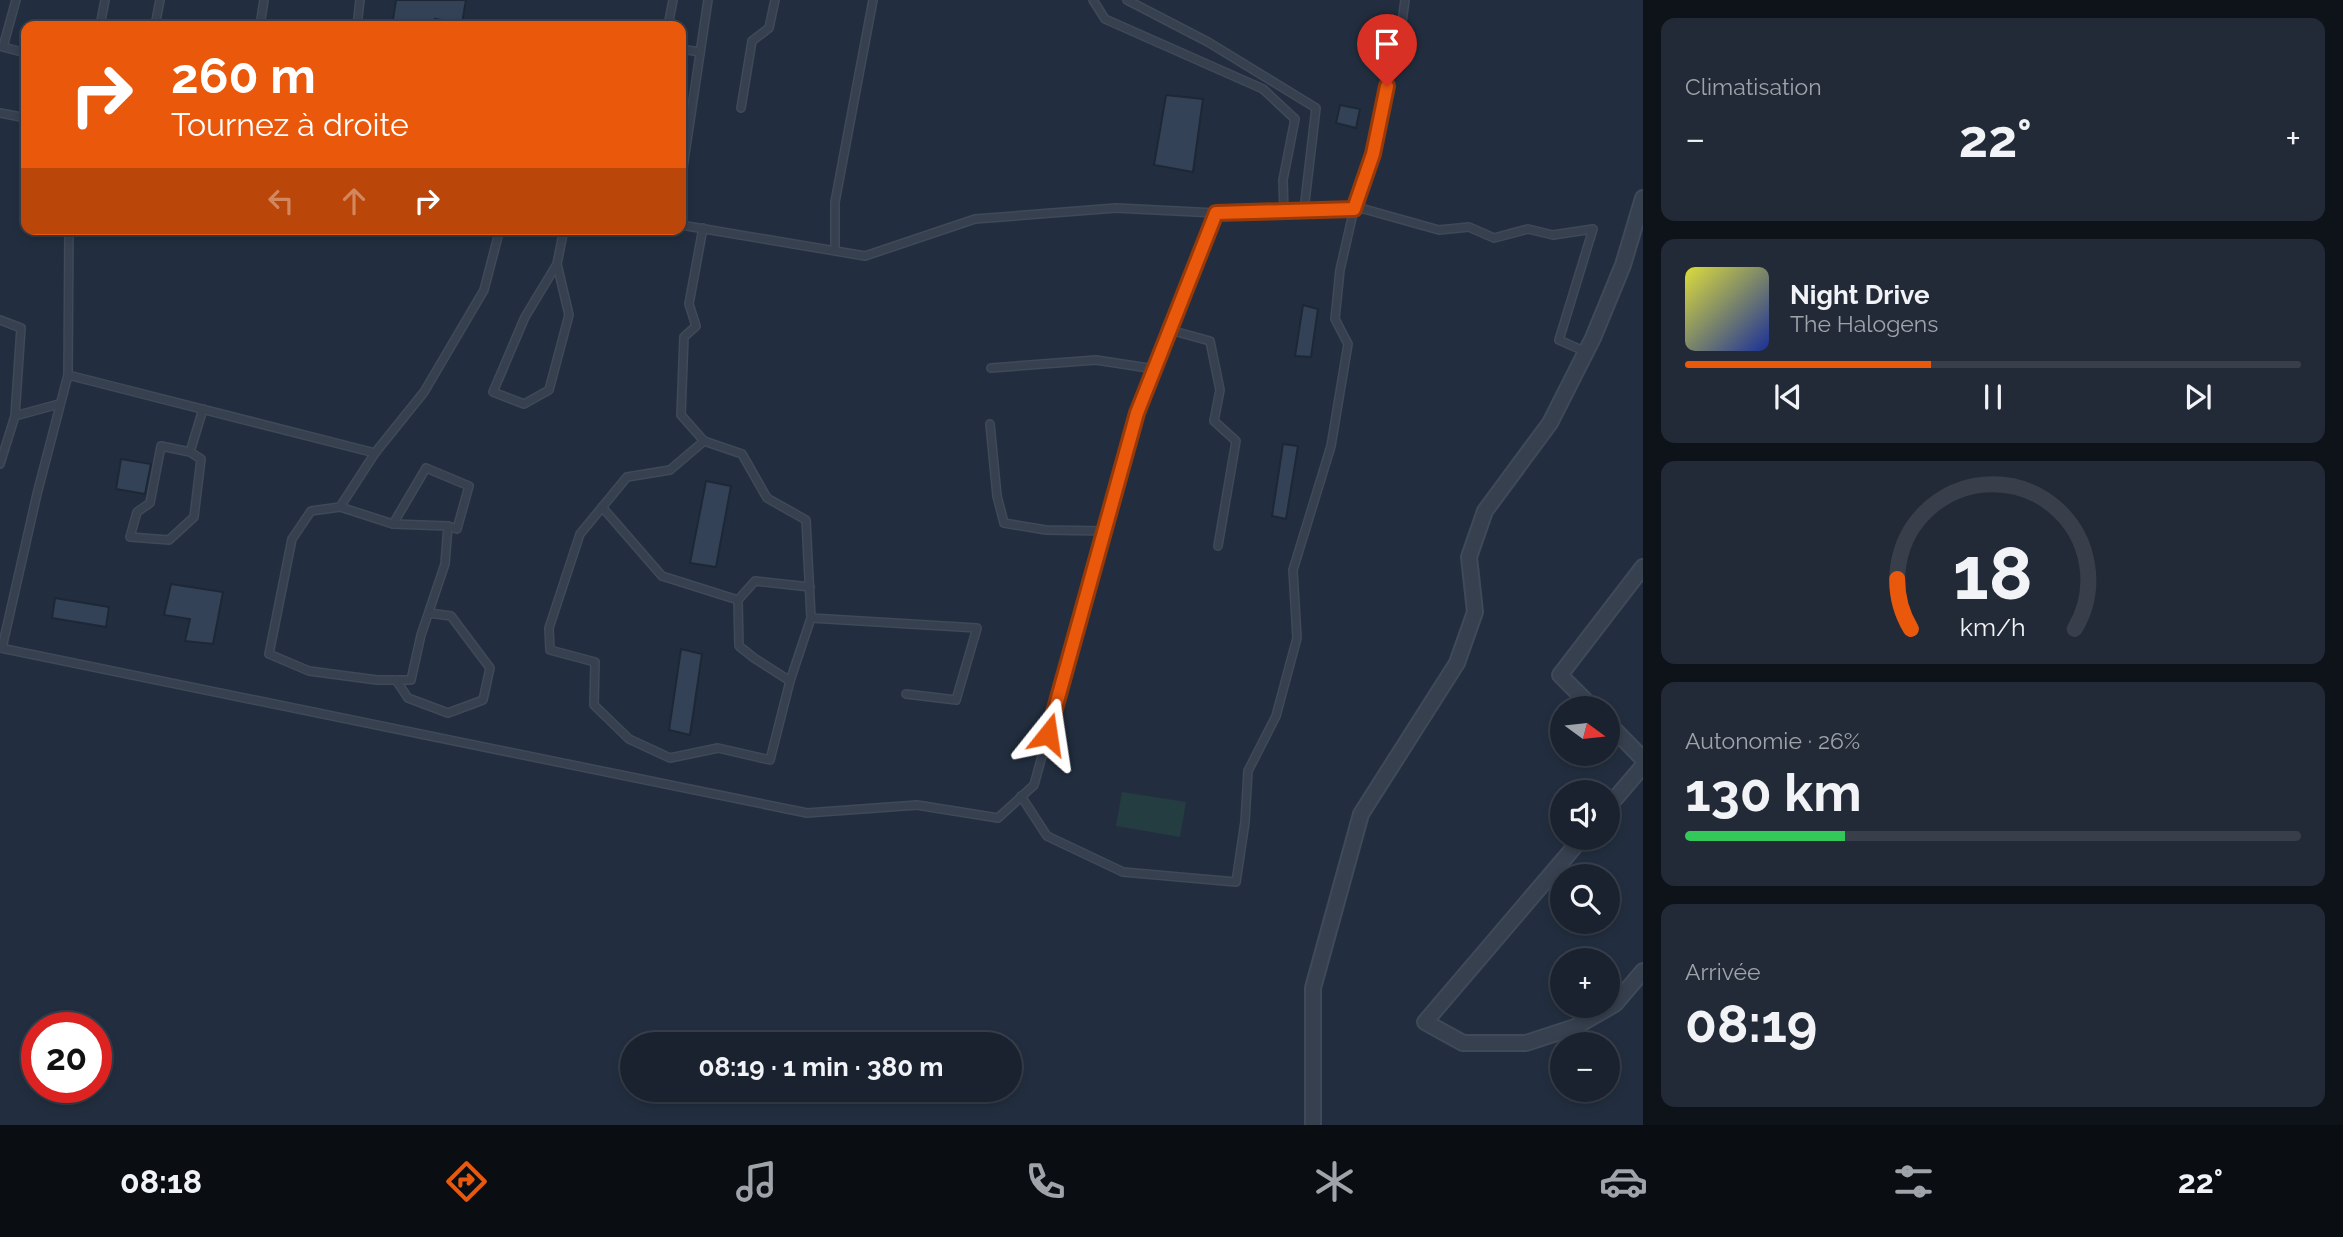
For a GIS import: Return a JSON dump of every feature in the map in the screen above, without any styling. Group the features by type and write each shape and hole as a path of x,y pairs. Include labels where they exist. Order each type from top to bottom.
{"street":[{"path":"1313,1125 1313,988 1361,814 1457,663 1475,612 1469,557 1485,511 1550,423 1586,352 1623,265 1643,198"},
{"path":"1581,696 1560,675 1643,567"},
{"path":"1620,735 1643,759"},
{"path":"1620,793 1643,766"},
{"path":"1572,850 1425,1022 1463,1044 1525,1043 1576,1027 1615,1004 1643,971"}],"lane":[{"path":"16,0 3,47 21,52"},
{"path":"101,21 104,0"},
{"path":"156,21 160,0"},
{"path":"261,21 264,0"},
{"path":"357,21 360,0"},
{"path":"669,21 673,0"},
{"path":"686,147 708,0"},
{"path":"741,108 752,41 769,28 775,0"},
{"path":"835,250 835,202 873,0"},
{"path":"1093,0 1105,19 1263,89 1295,119 1283,180 1284,211"},
{"path":"1127,0 1208,42 1316,108 1304,210"},
{"path":"1021,796 1047,836 1123,872 1236,882 1245,822 1248,771 1276,716 1297,639 1293,570 1331,446 1348,344 1335,319 1340,270 1354,209 1373,154 1387,86 1401,37 1405,0"},
{"path":"686,50 700,52"},
{"path":"0,114 21,117"},
{"path":"686,226 865,256 975,219 1116,208 1216,213 1364,209 1439,230 1469,226 1494,238 1528,229 1553,235 1592,229 1559,340 1586,352"},
{"path":"69,235 68,375 1,648 807,813 917,805 998,818 1034,785 1137,413 1216,213"},
{"path":"703,228 689,304 696,326 684,337 681,415 704,441 742,454 766,498 807,520 811,618 790,681 770,761 718,748 670,758 629,739 594,705 596,662 550,650 549,628 580,534 627,477 670,470 704,441"},
{"path":"340,507 375,453 424,392 484,290 498,235"},
{"path":"557,264 569,315 549,390 524,404 494,393 525,317 557,264 563,235"},
{"path":"0,320 21,328 15,416 0,464"},
{"path":"1170,330 1210,341 1220,390 1214,421 1236,441 1219,545"},
{"path":"991,368 1096,360 1155,369"},
{"path":"68,375 375,453"},
{"path":"15,416 60,404"},
{"path":"190,452 203,409"},
{"path":"990,424 997,496 1004,523 1046,530 1104,531"},
{"path":"161,446 190,452 201,458 194,517 169,540 130,537 137,512 150,502 161,446"},
{"path":"393,524 426,468 469,486 457,528 448,526 393,524 340,507 311,512 292,539 269,654 309,671 411,680 445,564 448,526"},
{"path":"602,508 662,576 738,600"},
{"path":"790,681 754,659 739,646 738,600 755,581 810,587"},
{"path":"396,680 408,698 448,713 483,700 490,668 451,616 429,612"},
{"path":"811,618 977,628 957,701 906,694"}],"green space":[{"path":"1122,792 1186,802 1180,837 1116,826"}],"building":[{"path":"396,0 466,0 462,21 393,21"},
{"path":"1166,95 1203,99 1193,172 1154,165"},
{"path":"1340,105 1360,109 1356,128 1336,123"},
{"path":"1303,305 1318,309 1311,357 1295,356"},
{"path":"1283,444 1298,446 1286,519 1272,516"},
{"path":"121,459 151,464 145,494 116,489"},
{"path":"706,481 731,486 716,567 690,563"},
{"path":"171,584 223,592 213,644 185,641 190,619 164,615"},
{"path":"55,598 109,607 106,627 52,618"},
{"path":"681,649 702,654 690,735 669,730"}],"route":[{"path":"1048,734 1137,413 1216,213 1354,209 1373,154 1387,86"}]}
